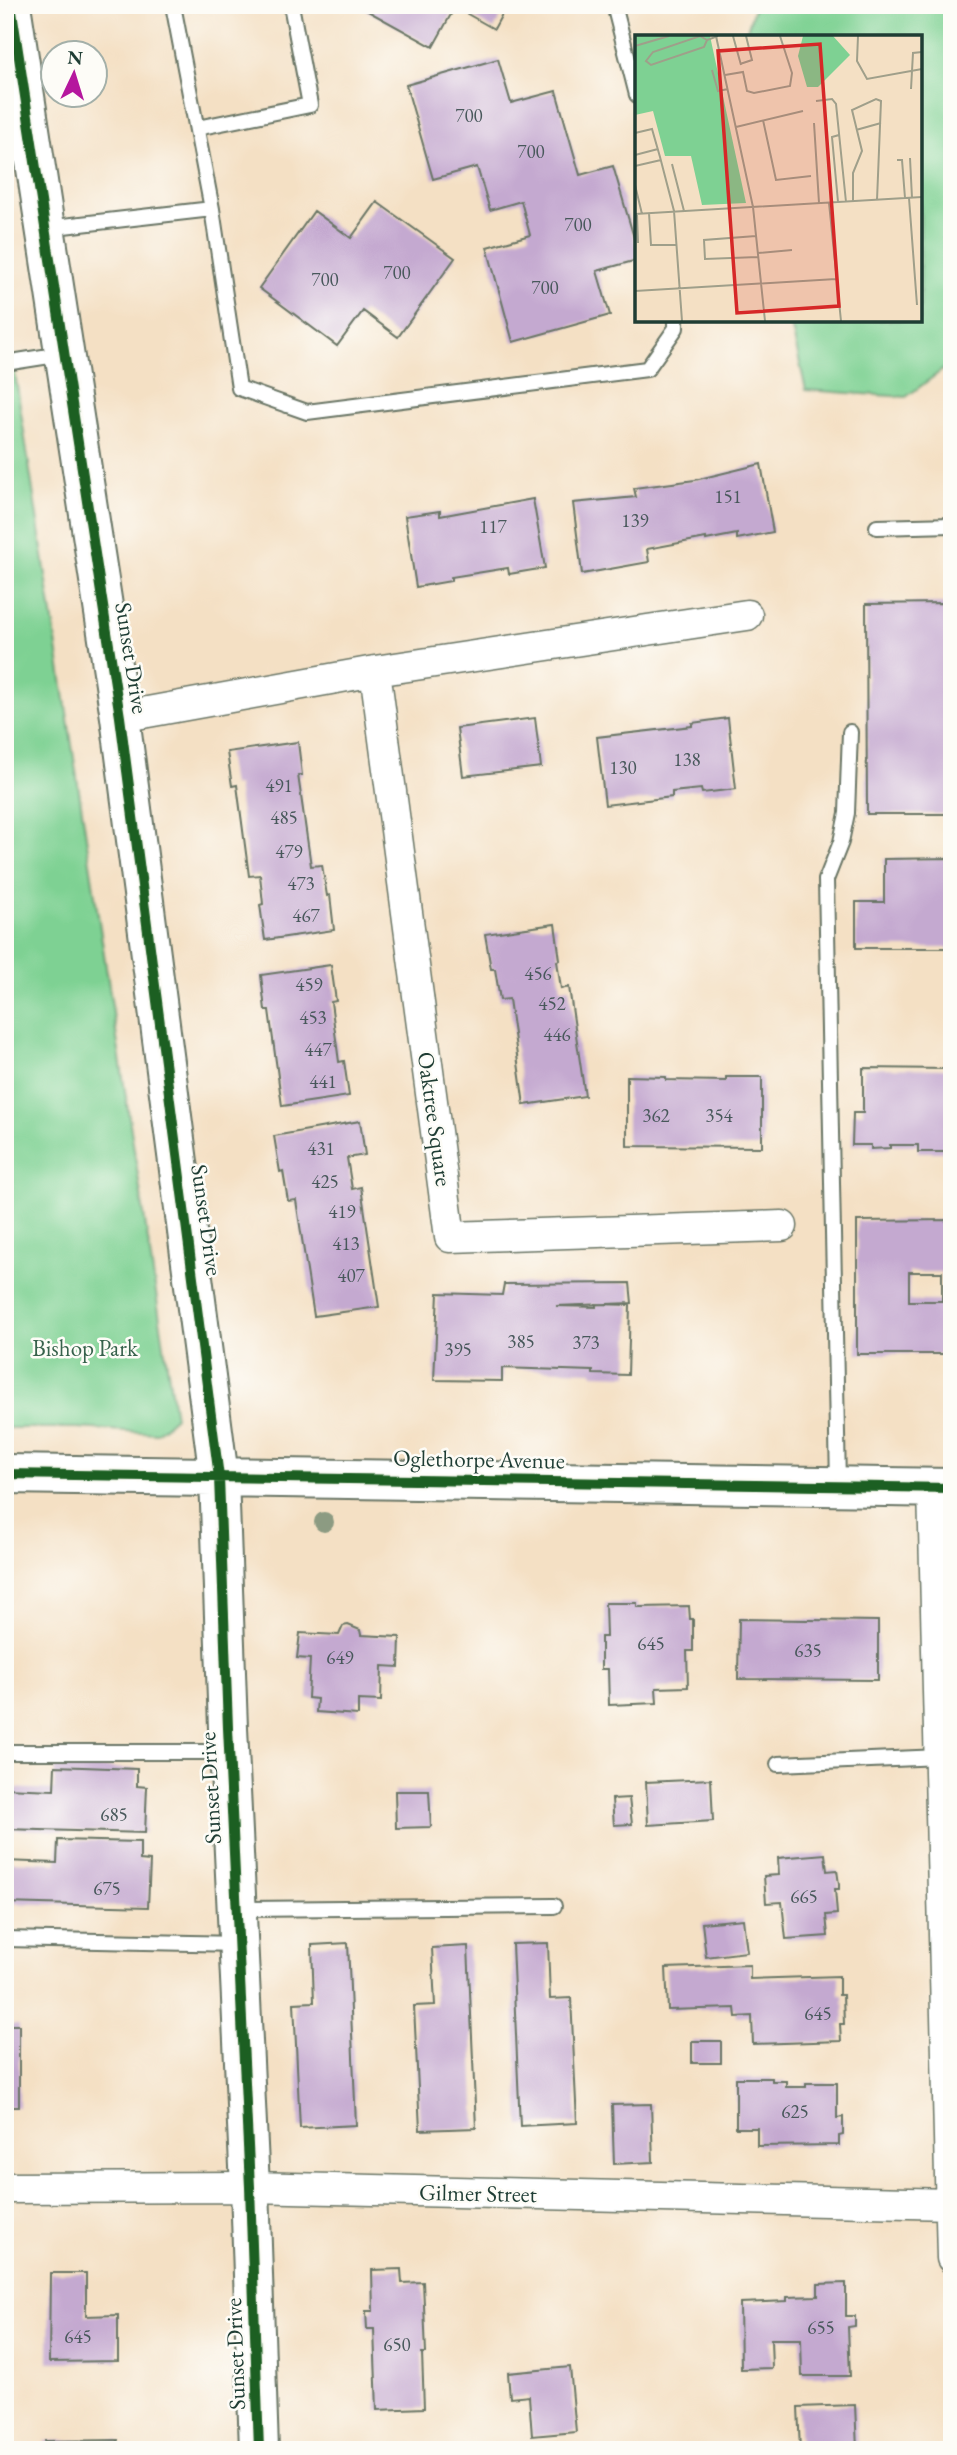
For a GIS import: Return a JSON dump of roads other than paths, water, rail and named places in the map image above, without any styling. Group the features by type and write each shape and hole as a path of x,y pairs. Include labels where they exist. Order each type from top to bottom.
{"street":[{"name":"Sunset Drive","path":"11,5 120,717 219,1476 259,2450"},
{"path":"120,717 375,671 747,615"},
{"name":"Oaktree Square","path":"375,671 450,1237 782,1226"},
{"name":"Oglethorpe Avenue","path":"5,1474 942,1488"},
{"path":"942,1488 940,1757 952,2258"},
{"name":"Gilmer Street","path":"5,2188 250,2187 950,2204"}],"lane":[{"path":"173,5 212,209 239,388 307,412 647,369 676,328 676,322"},
{"path":"197,128 310,105 291,5"},
{"path":"614,5 635,87"},
{"path":"44,228 212,209"},
{"path":"5,363 64,354"},
{"path":"877,527 952,525"},
{"path":"838,1485 825,880 841,842 847,813 850,732"},
{"path":"5,1752 230,1752"},
{"path":"778,1764 940,1757"},
{"path":"5,1939 554,1906"}],"park label":[{"name":"Bishop Park","path":"85,1348"}]}
